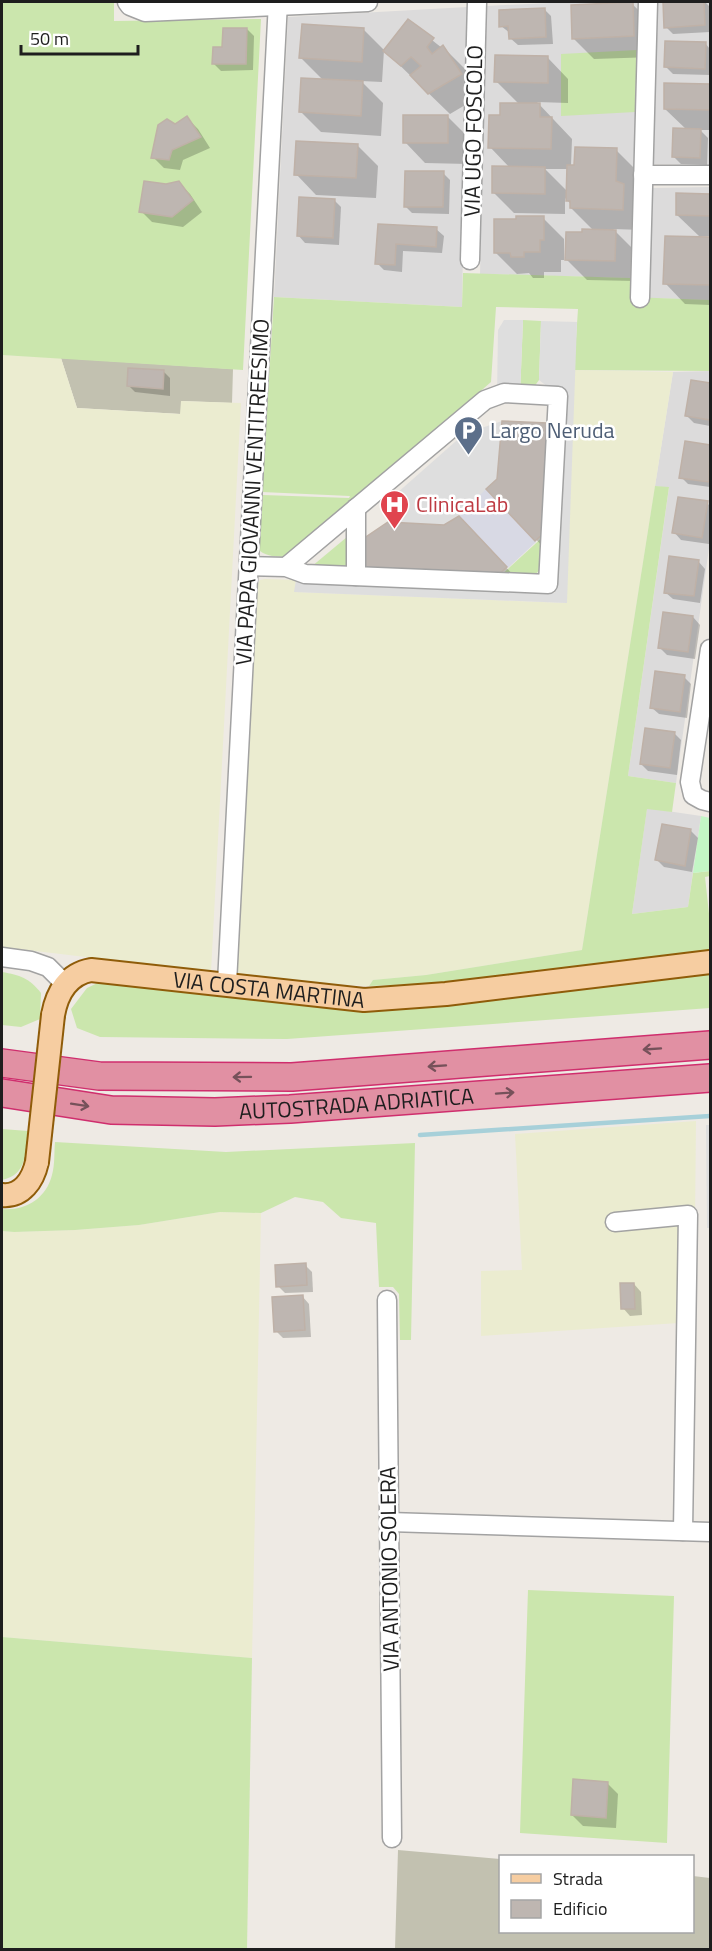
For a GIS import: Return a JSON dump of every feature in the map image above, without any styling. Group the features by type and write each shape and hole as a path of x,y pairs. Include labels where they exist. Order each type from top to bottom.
{"highway":[{"name":"AUTOSTRADA ADRIATICA","path":"2,1064 99,1076 292,1077 711,1045"},
{"name":"AUTOSTRADA ADRIATICA","path":"2,1094 111,1110 215,1112 290,1109 711,1078"}],"main road":[{"name":"VIA COSTA MARTINA","path":"66,985 82,972 100,969 364,1000 446,994 711,962"},
{"path":"2,1195 24,1189 34,1173 55,1003 66,985"}],"street":[{"path":"129,4 145,12 278,4 368,2"},
{"name":"VIA UGO FOSCOLO","path":"470,260 477,2"},
{"path":"640,298 648,2"},
{"name":"VIA PAPA GIOVANNI VENTITREESIMO","path":"227,984 278,4"},
{"path":"643,174 711,175"},
{"path":"249,566 286,567 305,574 548,585 558,396 504,393 485,400 286,567"},
{"path":"356,508 356,576"},
{"path":"711,649 690,782 693,795 702,801 711,802"},
{"path":"2,957 32,961 48,967 66,985"},
{"path":"615,1221 688,1215 683,1531"},
{"name":"VIA ANTONIO SOLERA","path":"387,1300 392,1838"},
{"path":"389,1522 711,1532"}],"shaded area":[{"path":"639,2 630,278 480,274 486,6"},
{"path":"656,2 710,2 710,165 652,164"},
{"path":"467,7 462,307 274,297 288,17"},
{"path":"710,187 710,300 647,298 651,188"},
{"path":"504,320 523,320 520,396 497,396 498,330"},
{"path":"541,321 577,322 567,603 294,592 296,580 555,593 561,397 539,380"},
{"path":"61,358 233,369 232,403 182,401 181,414 77,408"},
{"path":"710,371 710,541 676,783 628,776 669,488 655,486 673,372"},
{"name":"Largo Neruda","path":"502,421 497,479 459,516 444,525 388,522 396,494 464,434"},
{"path":"486,489 536,542 508,568 459,516"},
{"path":"647,808 701,816 688,907 632,914"},
{"path":"706,1125 710,1125 710,1228 707,1228"},
{"path":"398,1850 499,1859 499,1933 694,1933 694,1876 710,1878 710,1949 395,1949"}],"green space":[{"path":"2,2 114,2 114,21 261,19 243,370 2,355","holes":["223,28 247,28 246,64 213,64 213,47 222,47","167,119 175,124 169,160 151,157 158,125","144,181 166,184 179,181 192,201 172,217 139,211"]},
{"path":"637,50 635,112 561,116 561,54"},
{"path":"463,273 630,278 630,297 710,300 710,371 574,370 578,309 496,307 491,382 362,495 285,557 260,551 263,495 349,498 350,496 262,492 274,297 462,307"},
{"path":"523,320 541,321 539,380 534,387 520,396"},
{"path":"2,355 61,358 77,408 180,414 181,401 241,403 211,972 2,947"},
{"path":"574,370 673,372 582,950 426,975 373,980 369,986 232,979 257,585 260,580 265,579 296,580 295,592 566,603"},
{"path":"655,486 669,487 628,776 676,783 672,812 647,809 632,914 688,907 693,873 710,871 710,876 705,877 710,923 710,952 473,982 369,986 373,980 426,975 582,950"},
{"path":"353,532 351,570 311,567"},
{"path":"546,534 540,570 531,578 498,578"},
{"path":"701,816 710,818 710,871 693,873"},
{"path":"2,972 24,978 41,993 40,1019 21,1027 2,1025"},
{"path":"710,974 710,1008 287,1039 100,1037 77,1028 71,1009 87,988 104,980 369,1012"},
{"path":"696,1121 694,1322 481,1336 481,1271 522,1270 515,1134"},
{"path":"2,1129 28,1131 24,1162 21,1168 2,1180"},
{"path":"55,1142 226,1152 415,1143 411,1340 400,1340 399,1294 393,1287 379,1287 376,1223 341,1218 323,1202 295,1197 261,1213 220,1212 139,1225 75,1230 2,1231 2,1209 19,1208 33,1202 45,1191 53,1171"},
{"path":"220,1212 261,1213 252,1658 2,1637 2,1231 75,1230 139,1225"},
{"path":"528,1590 674,1596 667,1843 520,1833","holes":["573,1780 608,1782 606,1817 571,1815"]},
{"path":"2,1637 252,1658 247,1949 2,1949"}],"building":[{"path":"633,2 634,36 572,39 571,5"},
{"path":"663,2 704,2 705,25 664,28"},
{"path":"545,8 546,37 509,39 508,26 499,27 499,10"},
{"path":"408,19 434,38 427,47 432,54 443,45 462,74 428,94 410,75 421,66 411,57 401,66 383,51"},
{"path":"302,24 364,28 362,62 299,58"},
{"path":"223,28 247,28 246,64 212,64 213,47 222,47"},
{"path":"665,41 706,42 705,69 664,67"},
{"path":"495,55 548,56 548,83 494,82"},
{"path":"301,78 363,81 361,116 299,112"},
{"path":"664,83 710,84 710,110 664,109"},
{"path":"500,103 540,103 540,117 552,117 551,149 488,148 489,115 500,115"},
{"path":"403,115 448,115 448,143 403,143"},
{"path":"187,116 201,137 172,150 169,160 151,158 158,125 167,119 175,124"},
{"path":"673,128 701,129 700,158 672,157"},
{"path":"296,141 358,144 356,178 294,175"},
{"path":"575,147 617,148 616,181 624,184 623,210 570,208 570,201 566,201 567,165 574,165"},
{"path":"492,166 545,167 545,194 492,193"},
{"path":"405,171 444,171 443,207 404,207"},
{"path":"144,181 166,184 179,181 193,200 172,217 139,212"},
{"path":"676,193 710,194 710,216 676,215"},
{"path":"299,197 335,199 333,238 297,236"},
{"path":"516,216 544,216 544,240 540,240 540,252 524,252 524,257 511,257 510,253 494,253 494,219 516,219"},
{"path":"378,224 437,227 436,247 396,244 395,265 375,264"},
{"path":"582,229 616,230 615,261 565,260 566,232 582,232"},
{"path":"665,236 710,237 710,285 663,284"},
{"path":"128,368 164,370 163,389 127,386"},
{"path":"691,380 710,383 710,420 685,416"},
{"path":"502,421 547,423 544,533 535,541 486,489 497,479"},
{"path":"685,441 710,445 709,482 679,478"},
{"path":"678,497 708,501 702,538 672,533"},
{"path":"459,516 507,567 497,576 363,567 363,539 388,522 444,525"},
{"path":"669,556 699,560 694,596 664,593"},
{"path":"663,612 693,616 688,652 658,648"},
{"path":"655,671 685,675 680,712 650,708"},
{"path":"645,728 675,732 670,768 640,764"},
{"path":"662,824 691,829 685,866 655,860"},
{"path":"306,1263 307,1285 276,1287 275,1265"},
{"path":"620,1283 634,1283 635,1309 621,1309"},
{"path":"303,1295 305,1330 274,1332 272,1297"},
{"path":"573,1779 608,1782 606,1818 571,1815"}],"waterway":[{"path":"420,1135 710,1116"}],"place":[{"name":"Largo Neruda","path":"469,456"},
{"name":"ClinicaLab","path":"395,530"}]}
